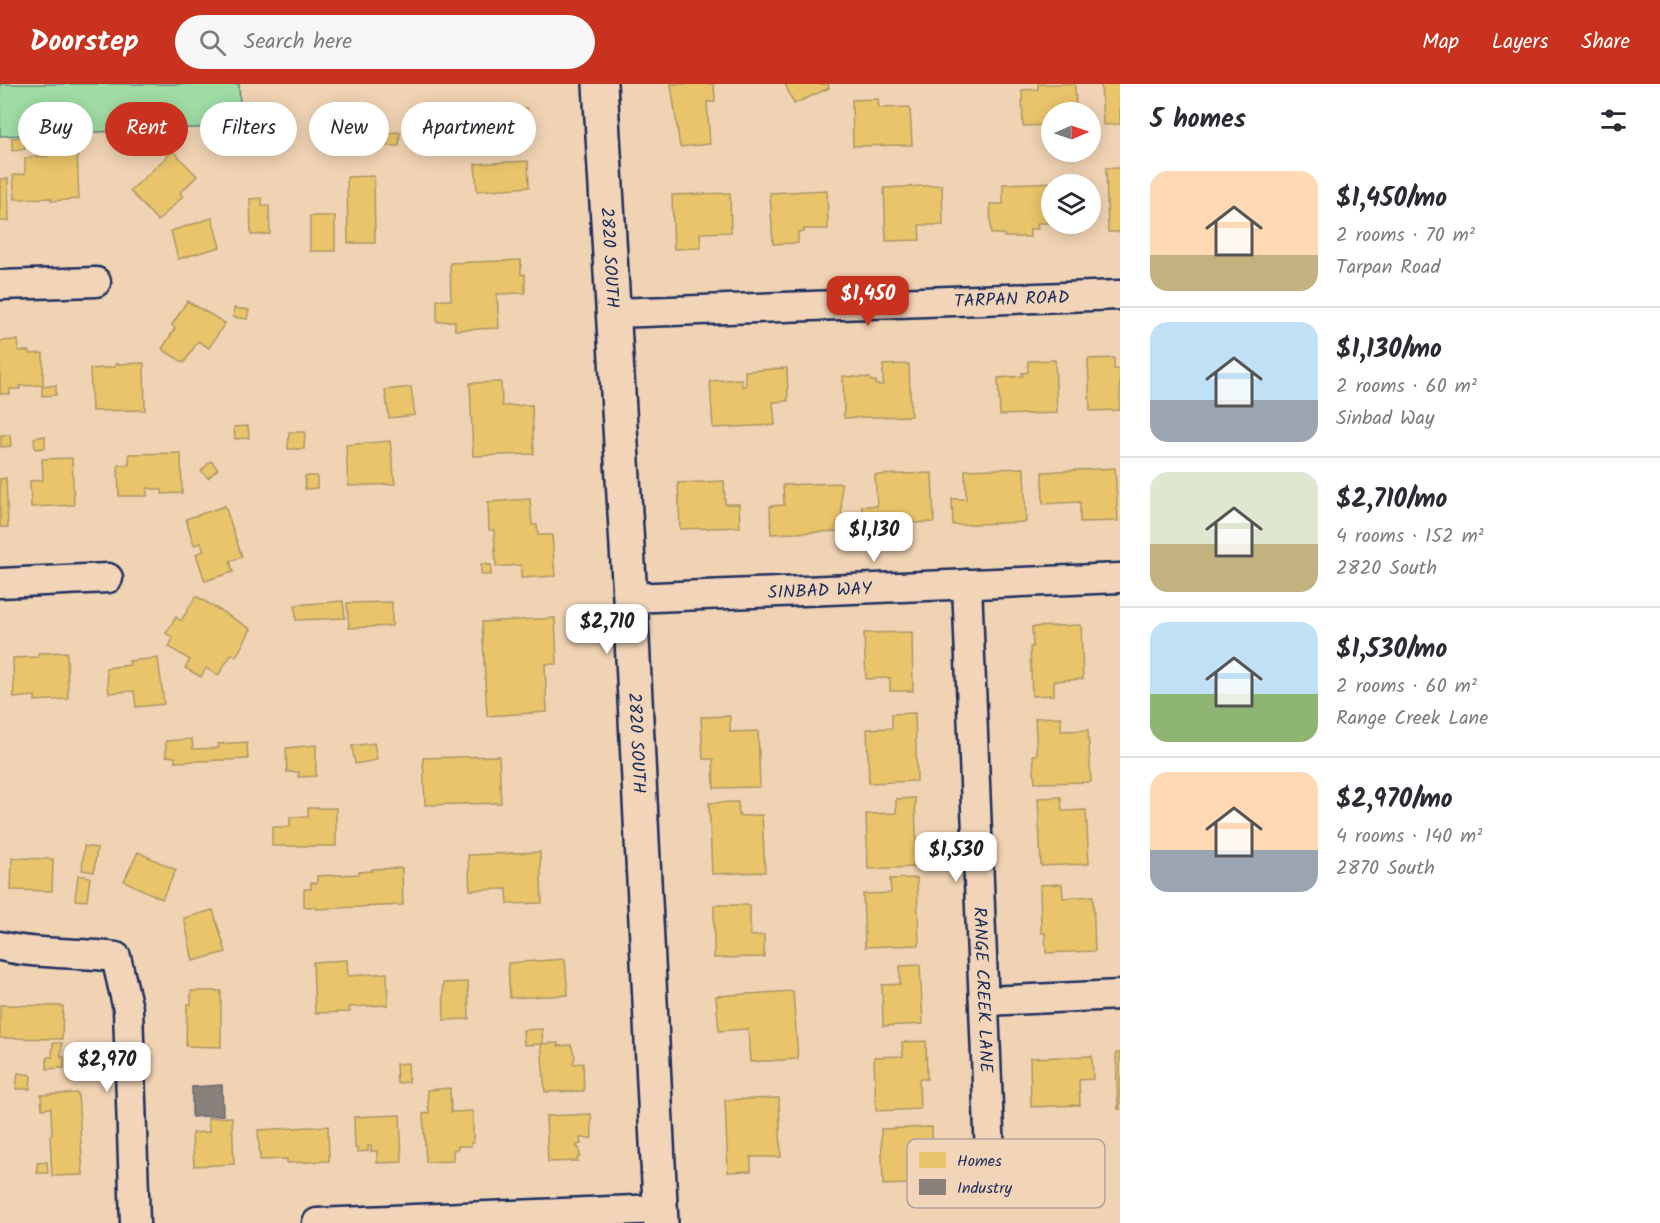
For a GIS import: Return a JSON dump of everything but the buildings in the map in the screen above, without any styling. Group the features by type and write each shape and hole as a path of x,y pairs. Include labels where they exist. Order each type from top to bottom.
{"street":[{"name":"2820 SOUTH","path":"600,84 630,598 660,1216"},
{"path":"0,285 96,282"},
{"name":"TARPAN ROAD","path":"614,313 1120,295"},
{"path":"0,583 108,578"},
{"name":"SINBAD WAY","path":"630,598 1120,578"},
{"name":"RANGE CREEK LANE","path":"967,584 989,1139"},
{"path":"0,946 53,953 80,952 116,957 128,1009 135,1223"},
{"path":"984,1001 1120,995"},
{"path":"317,1223 660,1216"}],"green space":[{"path":"0,84 239,84 240,102 200,102 200,128 188,128 188,102 105,102 105,132 93,132 93,102 18,102 18,135 0,136"}]}
